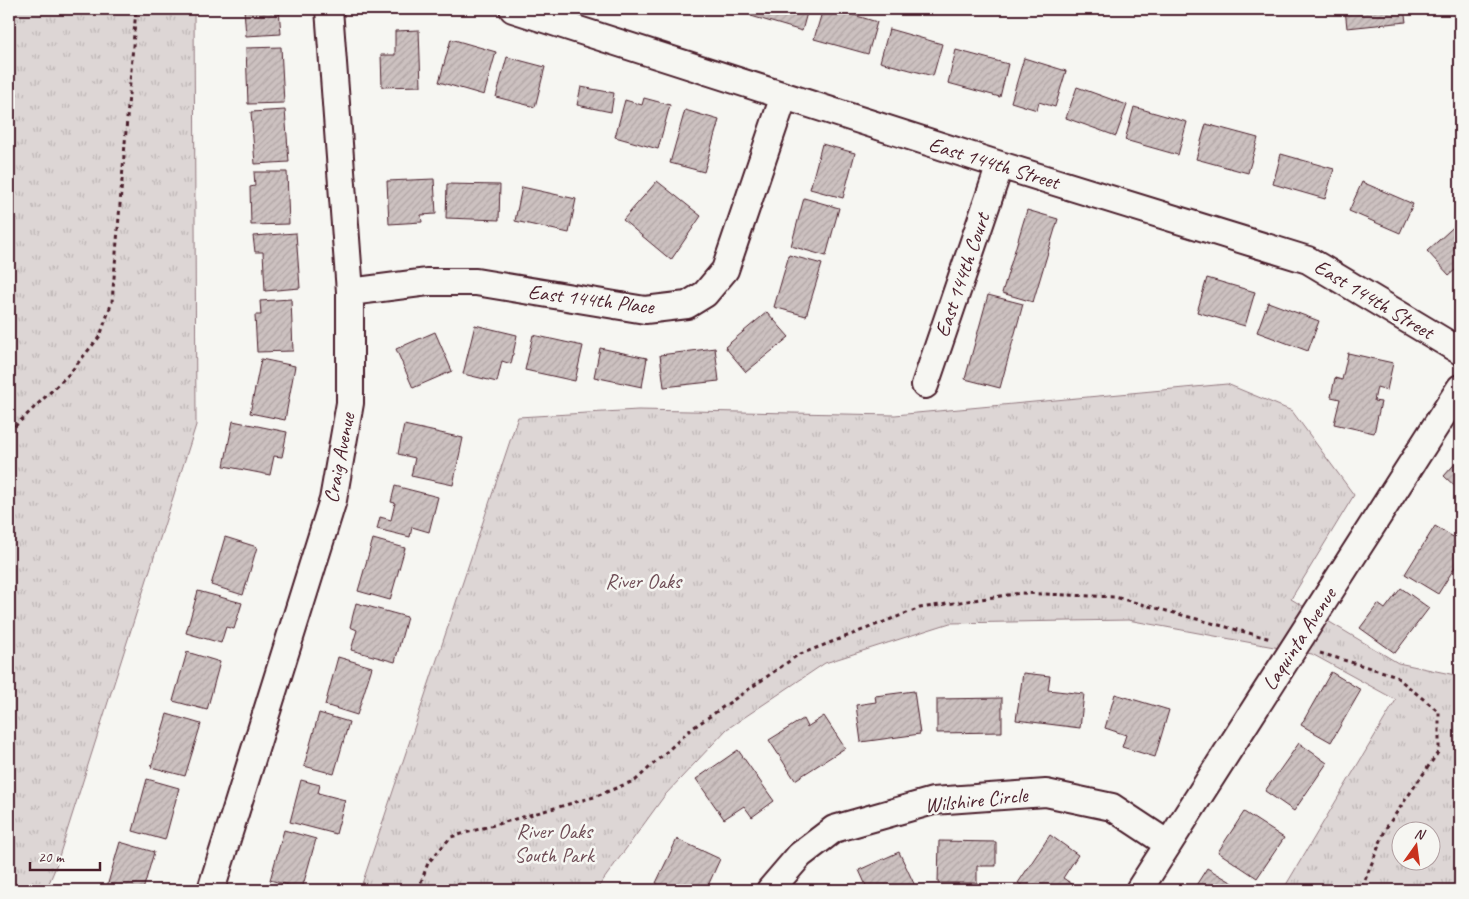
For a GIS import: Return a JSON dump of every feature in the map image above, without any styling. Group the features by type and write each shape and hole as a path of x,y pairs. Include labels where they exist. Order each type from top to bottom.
{"street":[{"name":"Craig Avenue","path":"211,890 333,500 350,403 350,292 329,9"},
{"name":"East 144th Street","path":"513,9 1000,165 1308,260 1460,351"},
{"name":"East 144th Place","path":"350,292 428,282 476,282 646,310 687,305 705,294 725,270 784,96"},
{"name":"East 144th Court","path":"925,385 1000,165"},
{"name":"Laquinta Avenue","path":"1138,890 1460,388"},
{"name":"Wilshire Circle","path":"770,890 800,855 834,829 933,801 1046,793 1112,807 1168,844"}],"path":[{"path":"9,432 69,374 100,336 112,302 136,9"},
{"path":"418,890 428,863 451,837 594,797 636,780 690,730 798,655 920,608 1021,593 1114,597 1295,645 1394,676 1439,712 1439,751 1386,828 1361,890"}],"green space":[{"path":"9,9 194,9 196,425 55,869 46,890 9,890"},
{"name":"River Oaks","path":"1227,384 1292,411 1354,495 1291,599 1398,663 1460,676 1460,890 1283,890 1396,700 1312,654 1128,620 950,623 825,663 727,729 665,795 596,890 360,890 518,417 638,410 895,415"}],"building":[{"path":"244,9 279,9 281,34 246,36"},
{"path":"753,9 808,9 802,31 751,16"},
{"path":"823,9 834,9 877,22 868,54 814,39"},
{"path":"1345,9 1404,9 1406,22 1347,28"},
{"path":"889,29 942,44 933,76 880,62"},
{"path":"419,30 421,86 382,87 381,55 395,55 395,31"},
{"path":"451,39 496,52 484,95 439,82"},
{"path":"281,47 284,103 248,104 246,48"},
{"path":"956,50 1008,64 1000,97 948,83"},
{"path":"507,57 545,67 535,107 496,97"},
{"path":"1024,58 1066,71 1055,107 1039,102 1037,110 1011,102"},
{"path":"581,87 614,93 611,112 577,105"},
{"path":"1077,87 1127,105 1116,136 1066,118"},
{"path":"644,98 670,105 658,149 615,137 625,100 642,105"},
{"path":"1134,107 1187,122 1178,155 1125,140"},
{"path":"285,110 289,162 255,164 251,112"},
{"path":"685,110 719,120 704,172 670,163"},
{"path":"1206,124 1258,138 1248,173 1196,159"},
{"path":"822,144 855,153 843,198 810,189"},
{"path":"1281,154 1334,169 1325,199 1273,184"},
{"path":"254,172 287,172 289,224 251,225 250,187 255,186"},
{"path":"434,179 436,214 421,215 422,222 389,224 387,181"},
{"path":"657,181 701,216 671,260 623,220"},
{"path":"1362,182 1413,204 1400,233 1349,211"},
{"path":"447,184 500,185 499,220 446,218"},
{"path":"522,187 576,199 569,233 515,221"},
{"path":"804,198 839,208 826,256 791,246"},
{"path":"1027,210 1058,219 1033,302 1002,293"},
{"path":"1460,221 1460,266 1449,275 1427,251"},
{"path":"296,233 300,288 265,291 263,252 255,252 253,236"},
{"path":"789,255 822,264 806,316 774,307"},
{"path":"1207,278 1255,292 1245,326 1197,312"},
{"path":"988,295 1023,304 1000,388 965,379"},
{"path":"291,299 293,351 257,352 255,315 261,315 260,301"},
{"path":"1268,302 1319,321 1308,351 1257,332"},
{"path":"767,312 789,337 746,372 725,347"},
{"path":"475,325 517,335 511,364 502,361 497,382 463,374"},
{"path":"435,332 452,371 413,388 396,349"},
{"path":"533,335 583,346 575,381 525,370"},
{"path":"600,348 647,358 642,387 594,377"},
{"path":"715,348 719,381 664,387 660,355"},
{"path":"1348,353 1393,363 1387,390 1377,387 1374,401 1381,402 1374,433 1334,424 1340,399 1331,397 1335,378 1342,380"},
{"path":"261,359 295,366 285,420 250,413"},
{"path":"233,421 287,432 282,457 274,456 270,475 224,466"},
{"path":"404,425 463,438 453,485 411,476 415,458 398,454"},
{"path":"1460,458 1460,491 1444,476"},
{"path":"395,486 438,497 429,532 412,527 410,537 377,529 380,517 391,520 395,503 391,502"},
{"path":"1435,526 1460,541 1460,559 1438,594 1405,574"},
{"path":"225,537 257,547 243,595 211,585"},
{"path":"373,539 405,548 390,600 358,591"},
{"path":"1401,588 1429,608 1395,653 1360,628 1378,604 1385,609"},
{"path":"198,591 242,603 234,629 226,627 221,643 186,633"},
{"path":"356,603 407,617 395,662 351,650 357,630 350,627"},
{"path":"187,652 220,662 207,710 173,701"},
{"path":"338,657 372,667 357,715 325,705"},
{"path":"1331,672 1361,690 1331,742 1301,725"},
{"path":"1023,673 1050,676 1048,690 1084,694 1080,728 1016,720"},
{"path":"914,691 920,734 861,742 856,705 876,702 875,696"},
{"path":"1115,694 1169,710 1155,757 1122,747 1126,735 1105,728"},
{"path":"1002,698 1002,732 937,733 937,699"},
{"path":"319,713 349,722 334,774 304,766"},
{"path":"167,714 201,724 185,776 151,767"},
{"path":"824,716 845,748 795,780 769,740 803,719 807,727"},
{"path":"1299,743 1327,763 1294,811 1265,791"},
{"path":"738,750 774,801 752,817 744,806 724,819 696,779"},
{"path":"147,779 179,788 165,840 133,831"},
{"path":"301,780 320,785 318,793 345,800 336,834 290,822"},
{"path":"1244,812 1284,838 1257,878 1218,852"},
{"path":"284,830 316,839 302,889 270,880"},
{"path":"1050,835 1078,855 1063,878 1072,884 1068,890 1029,890 1018,883"},
{"path":"677,839 720,859 706,890 671,890 656,883"},
{"path":"939,841 996,842 996,866 977,866 977,883 938,883"},
{"path":"120,842 154,852 143,890 106,890"},
{"path":"899,852 917,890 868,890 859,870"},
{"path":"1207,868 1245,890 1193,890"}],"park label":[{"name":"River Oaks South Park","path":"554,843"}]}
